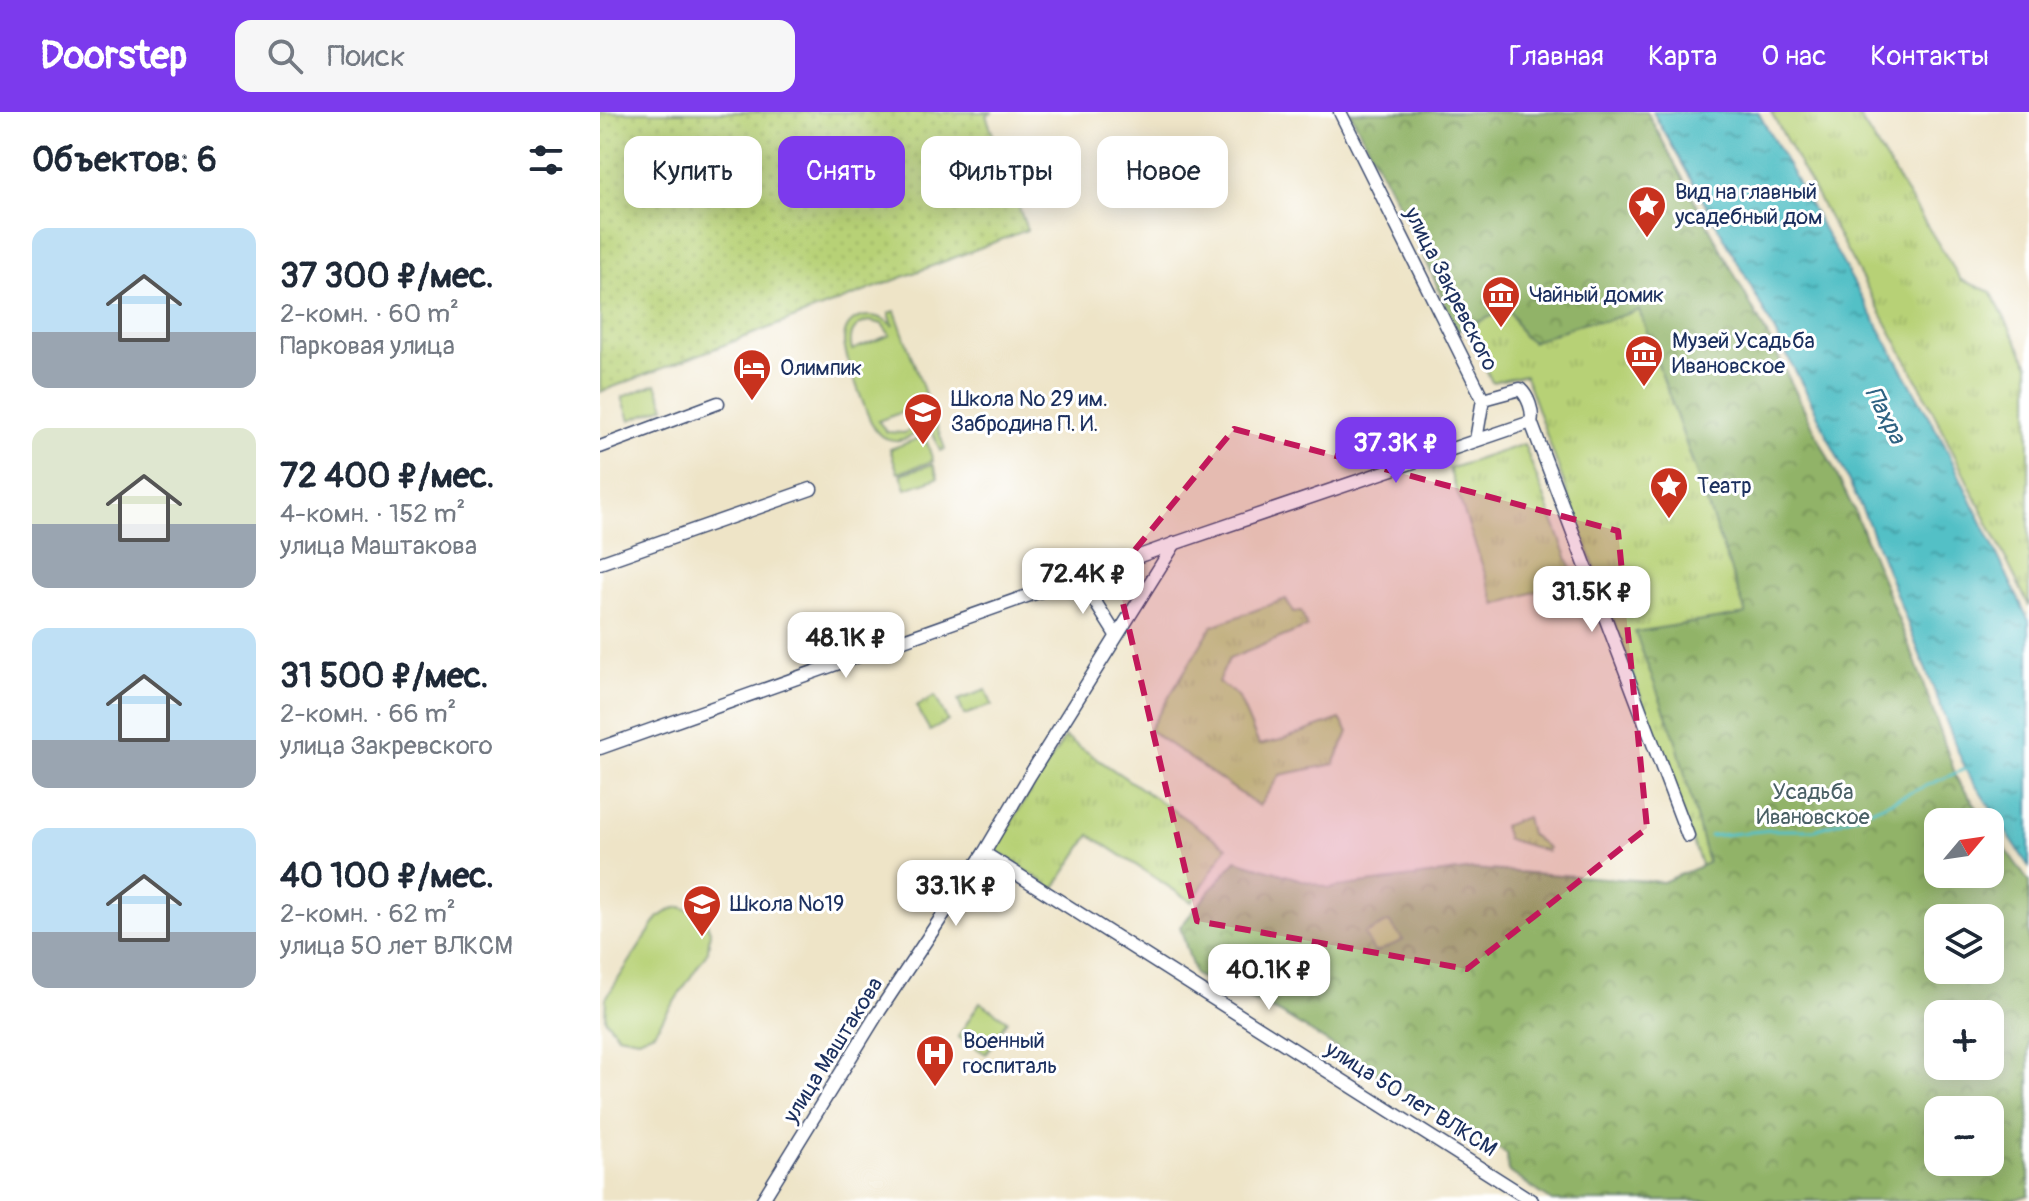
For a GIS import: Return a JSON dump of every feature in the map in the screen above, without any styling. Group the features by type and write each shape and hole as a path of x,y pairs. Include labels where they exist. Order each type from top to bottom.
{"street":[{"name":"улица Закревского","path":"1340,112 1483,399"},
{"path":"1476,440 1483,399 1520,389 1525,394 1533,416 1531,422 1688,836"},
{"path":"600,447 718,403"},
{"path":"600,748 1176,543 1531,422"},
{"path":"600,563 811,489"},
{"name":"улица Маштакова","path":"762,1201 876,1016 984,853 1116,635 1176,543"},
{"path":"1080,578 1116,635"},
{"name":"улица 50 лет ВЛКСМ","path":"984,853 1532,1201"}],"highlighted area":[{"path":"1234,429 1618,531 1647,828 1467,969 1197,921 1116,573"}],"green space":[{"path":"600,112 993,112 986,115 993,136 921,136 921,208 1019,208 1027,230 600,392"},
{"path":"1350,112 1647,112 1774,348 1854,510 1916,663 1957,779 1977,808 1924,808 1924,888 2004,888 2004,847 2029,882 2029,1195 2011,1201 1552,1201 1508,1171 1507,1154 1280,1013 1195,975 1180,927 1236,860 1329,888 1473,869 1663,882 1708,863 1676,741 1635,632 1746,614 1639,310 1605,321 1585,322 1532,342 1523,336 1508,309 1457,331 1417,240"},
{"name":"Усадьба Ивановское","path":"1360,112 1631,112 1737,313 1941,782 1958,808 1924,808 1924,888 2004,888 2004,878 2029,916 2029,1022 2004,1025 2004,1000 1924,1000 1924,1032 1767,1048 1525,375 1492,382"},
{"path":"1771,112 1856,112 1961,280 1991,292 2029,365 2029,606 1919,383"},
{"path":"895,311 945,449 940,451 925,411 919,428 909,437 893,440 879,434 857,388 845,349 845,332 855,320 870,316 893,326 889,313","holes":["869,321 882,324 890,335 852,350 853,331","916,407 916,422 904,433 887,432 878,421"]},
{"path":"656,384 665,407 630,420 622,397"},
{"path":"925,436 933,461 898,473 890,449"},
{"path":"1524,444 1575,578 1496,605 1449,469"},
{"path":"933,464 938,478 906,489 901,474"},
{"path":"1286,599 1293,612 1301,611 1307,627 1229,659 1218,682 1238,696 1259,745 1340,719 1348,732 1334,764 1280,775 1259,806 1149,730 1212,626"},
{"path":"986,690 992,705 964,715 958,700"},
{"path":"935,696 948,721 930,731 916,706"},
{"path":"1065,737 1227,847 1192,902 1090,835 1054,889 994,849"},
{"path":"1526,817 1530,834 1548,848 1547,851 1507,839 1503,826"},
{"path":"681,907 699,914 706,921 710,931 708,951 654,1032 638,1039 618,1035 605,1019 606,998 658,918"},
{"path":"1389,922 1403,940 1375,953 1364,934"},
{"path":"980,1002 1007,1020 986,1054 958,1037"}],"water":[{"name":"Пахра","path":"1653,112 1758,112 1944,444 2029,621 2029,867 2004,829 2004,808 1990,808 1965,769 1867,520 1810,399 1745,275"}],"waterway":[{"path":"1871,810 1965,769"},
{"path":"1710,836 1772,830 1815,830 1862,814"}],"place":[{"name":"Вид на главный усадебный дом","path":"1647,239"},
{"name":"Чайный домик","path":"1501,329"},
{"name":"Музей Усадьба Ивановское","path":"1644,388"},
{"name":"Олимпик","path":"752,402"},
{"name":"Школа № 29 им. Забродина П. И.","path":"923,446"},
{"name":"Театр","path":"1669,520"},
{"name":"Школа №19","path":"702,938"},
{"name":"Военный госпиталь","path":"935,1088"}]}
